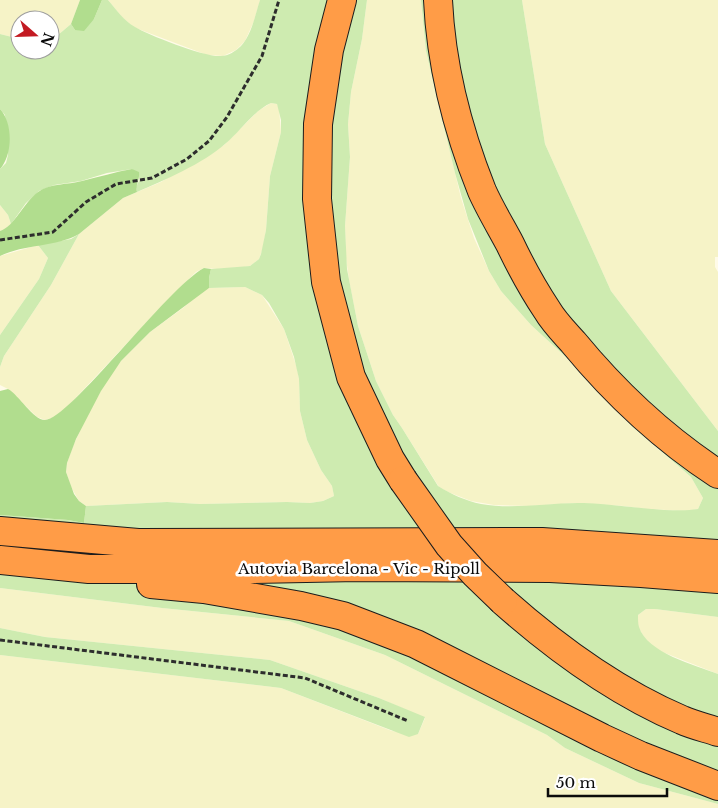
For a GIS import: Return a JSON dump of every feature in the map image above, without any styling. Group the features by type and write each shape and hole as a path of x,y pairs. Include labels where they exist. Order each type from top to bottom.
{"highway":[{"path":"342,0 329,50 318,124 317,199 326,282 351,377 386,451 403,480 448,544 475,574 538,632 622,689 682,720 718,732"},
{"path":"438,0 442,47 462,132 482,192 522,269 547,311 596,370 624,400 659,430 718,474"},
{"name":"Autovia Barcelona - Vic - Ripoll","path":"0,531 138,543 542,542 718,554"},
{"name":"Autovia Barcelona - Vic - Ripoll","path":"0,560 89,569 550,568 718,579"},
{"path":"89,569 134,582 204,589 301,606 343,616 416,644 602,738 641,756 718,786"}],"path":[{"path":"0,240 53,232 86,202 116,184 152,178 187,159 209,141 227,117 262,56 279,0"},
{"path":"0,640 305,678 408,721"}],"shaded area":[{"path":"0,0 80,0 71,24 60,33 60,10 10,10 10,36 0,34"},
{"path":"108,0 260,0 254,21 245,41 236,50 223,56 207,55 133,27"},
{"path":"367,0 421,0 426,51 461,198 474,238 489,271 501,291 531,325 580,370 625,419 691,477 703,498 698,509 688,511 645,509 576,503 530,506 494,505 471,501 439,487 393,415 376,381 358,326 349,280 345,226 350,157 348,124 351,92 362,39"},
{"path":"522,0 718,0 718,257 715,257 715,267 718,272 718,431 611,291 545,144"},
{"path":"271,103 277,104 279,109 281,132 270,176 266,230 259,259 250,266 217,269 204,268 196,272 70,404 55,417 45,420 37,417 8,389 0,385 0,367 4,356 51,285 79,234 123,198 161,182 224,145 258,111"},
{"path":"0,205 8,215 11,224 0,231"},
{"path":"38,245 48,258 39,279 0,335 0,256"},
{"path":"245,287 262,295 284,329 297,368 300,411 307,440 321,470 332,486 334,496 323,501 310,503 200,504 167,502 86,506 79,501 71,487 66,472 67,463 87,416 109,376 150,332 201,292 209,288"},
{"path":"0,588 289,621 385,655 547,735 565,748 639,783 718,804 718,808 0,808 0,655 281,688 392,731 418,734 425,718 379,698 270,660 45,637 0,628"},
{"path":"646,609 718,617 718,674 660,651 651,645 638,627 638,615"}],"green space":[{"path":"80,0 102,0 94,19 84,31 75,30 71,24"},
{"path":"102,0 108,0 127,22 142,31 191,50 221,56 234,51 245,41 253,24 260,0 367,0 362,39 351,92 348,124 350,157 345,226 347,269 358,326 376,381 393,415 438,486 464,499 494,506 584,503 664,510 698,509 703,498 691,477 633,427 580,370 531,325 501,291 489,271 468,219 426,51 421,0 522,0 545,144 611,291 718,431 718,617 646,609 638,615 638,623 644,636 661,651 718,674 718,804 639,783 565,748 547,735 385,655 289,621 0,588 0,515 84,523 86,506 167,502 200,504 310,503 323,501 334,496 332,486 321,470 307,440 300,411 299,379 294,357 284,329 269,303 262,295 245,287 209,288 211,269 250,266 259,259 261,254 266,230 270,176 281,132 281,120 277,104 271,103 258,111 231,139 195,165 137,192 136,187 140,179 132,169 107,173 81,181 54,185 39,191 26,203 11,224 8,215 0,205 0,169 6,163 8,155 5,115 0,109 0,34 10,36 10,60 60,60 60,33 71,24 75,30 94,19"},
{"path":"0,109 7,122 10,139 7,155 0,169"},
{"path":"132,169 139,172 137,192 123,198 79,234 61,241 19,249 0,256 0,231 10,225 38,192 54,186"},
{"path":"79,234 51,285 4,356 0,367 0,335 39,279 48,258 38,245 71,239"},
{"path":"204,268 211,269 209,288 150,332 121,361 101,391 76,439 67,463 66,472 74,494 86,506 84,523 0,515 0,391 8,389 40,419 45,420 57,414 75,399 167,300"},
{"path":"0,628 45,637 270,660 379,698 425,717 418,734 409,737 281,688 0,655"}]}
